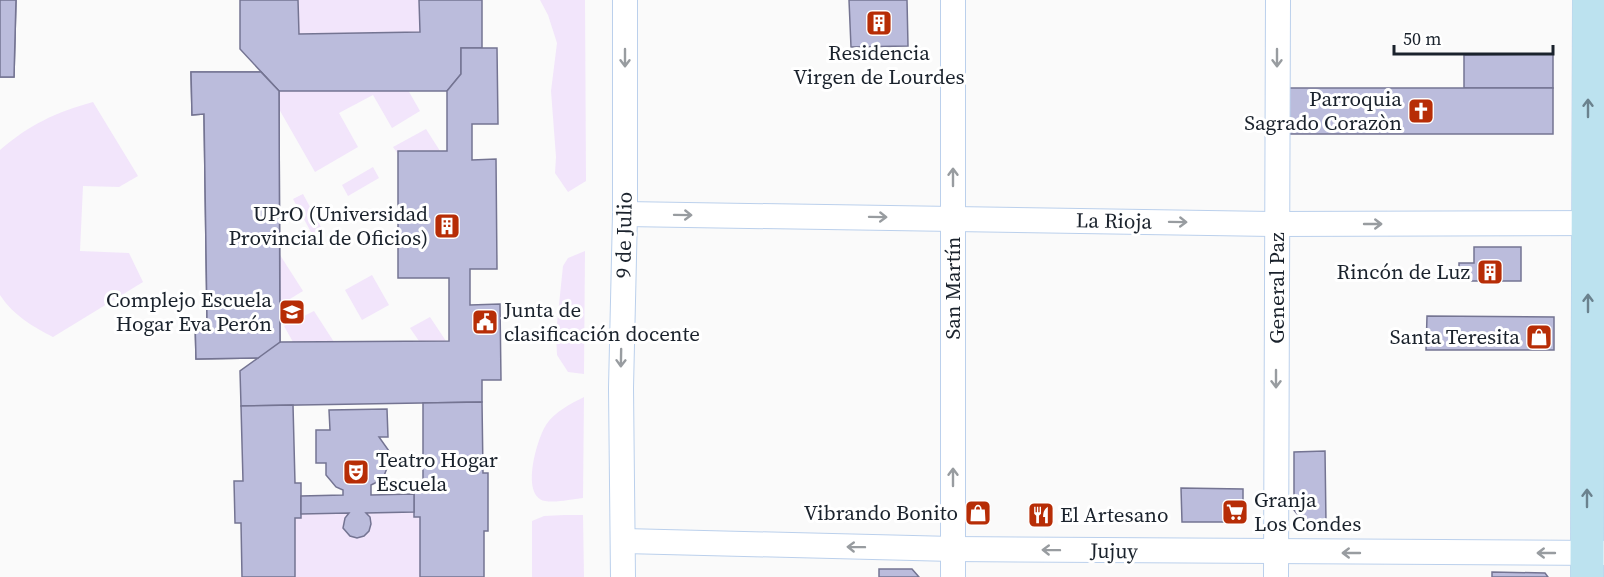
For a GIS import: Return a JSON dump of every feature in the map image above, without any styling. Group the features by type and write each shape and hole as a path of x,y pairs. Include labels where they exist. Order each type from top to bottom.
{"main road":[{"path":"1589,0 1596,223 1592,561"}],"street":[{"name":"9 de Julio","path":"623,577 621,388 625,214 625,0"},
{"name":"San Martín","path":"953,0 953,577"},
{"name":"General Paz","path":"1276,577 1278,0"},
{"name":"La Rioja","path":"625,214 1277,224 1596,223"},
{"name":"Jujuy","path":"624,541 953,549 1276,552 1592,561"}],"shaded area":[{"path":"298,0 419,0 420,32 299,34"},
{"path":"540,0 585,0 586,181 568,192 555,173 551,91 557,43 548,15"},
{"path":"408,90 420,111 392,128 373,95 339,113 358,147 315,172 279,109 279,91"},
{"path":"93,102 138,176 119,187 83,186 80,251 129,253 143,282 53,337 17,315 0,295 0,150 44,120"},
{"path":"426,129 440,151 398,151 398,154 393,147"},
{"path":"373,167 379,178 348,196 342,185"},
{"path":"303,194 322,229 312,234 293,199"},
{"path":"585,251 584,374 568,372 557,355 556,333 563,266 568,258"},
{"path":"280,255 303,291 280,305"},
{"path":"372,275 389,305 362,320 345,290"},
{"path":"314,311 334,342 293,342 284,326"},
{"path":"430,317 446,341 419,341 410,328"},
{"path":"584,397 583,498 545,501 537,497 533,489 532,478 535,454 542,432 554,416"},
{"path":"414,512 420,517 420,577 295,577 295,518 301,518 301,514 349,513 345,518 343,528 348,534 359,536 365,534 371,525 366,513"},
{"path":"583,515 584,577 532,577 532,521 544,516"}],"building":[{"path":"0,0 16,0 14,77 0,77"},
{"path":"0,0 16,0 14,77 0,77"},
{"path":"240,0 298,0 299,34 420,32 419,0 482,0 482,48 461,48 461,74 447,91 279,91 240,49"},
{"name":"Residencia Virgen de Lourdes","path":"849,0 907,0 908,46 851,47"},
{"name":"UPrO (Universidad Provincial de Oficios)","path":"461,48 497,48 498,124 472,124 472,160 496,159 497,269 470,269 470,305 500,304 501,380 482,380 482,402 241,406 240,371 258,358 196,359 195,320 207,320 204,114 192,115 191,72 261,72 279,91 280,342 449,341 449,278 398,278 398,151 447,151 447,91 461,74"},
{"path":"1553,54 1553,88 1464,88 1464,55"},
{"path":"191,72 261,72 279,91 280,342 258,358 196,359 195,320 207,320 204,114 192,115"},
{"name":"Parroquia Sagrado Corazòn","path":"1289,88 1553,88 1553,134 1289,134"},
{"name":"Rincón de Luz","path":"1474,247 1521,247 1521,281 1459,281 1459,263 1474,263"},
{"path":"1427,316 1554,317 1554,350 1426,350"},
{"path":"482,402 483,473 488,473 488,531 484,531 484,577 420,577 420,517 414,517 414,486 423,485 423,403"},
{"path":"293,405 295,483 301,483 301,518 295,518 295,577 242,577 241,523 235,523 234,481 243,481 241,406"},
{"name":"Teatro Hogar Escuela","path":"387,409 388,437 379,437 389,451 390,460 384,476 371,485 371,495 414,494 414,512 366,513 370,517 369,531 357,538 350,536 343,528 345,518 349,513 301,514 301,496 343,495 343,490 336,487 326,475 326,463 316,463 316,430 330,430 329,410"},
{"path":"1325,451 1326,523 1304,523 1294,510 1294,452"},
{"path":"1181,488 1243,489 1243,511 1232,522 1182,522"},
{"path":"879,569 912,569 919,577 879,577"},
{"path":"1492,572 1545,573 1548,577 1492,577"}],"place":[{"name":"Residencia Virgen de Lourdes","path":"879,23"},
{"name":"Parroquia Sagrado Corazòn","path":"1421,111"},
{"name":"UPrO (Universidad Provincial de Oficios)","path":"447,226"},
{"name":"Rincón de Luz","path":"1490,272"},
{"name":"Complejo Escuela Hogar Eva Perón","path":"292,312"},
{"name":"Junta de clasificación docente","path":"485,322"},
{"name":"Santa Teresita","path":"1539,337"},
{"name":"Teatro Hogar Escuela","path":"356,472"},
{"name":"Granja Los Condes","path":"1235,512"},
{"name":"Vibrando Bonito","path":"978,513"},
{"name":"El Artesano","path":"1041,515"}]}
